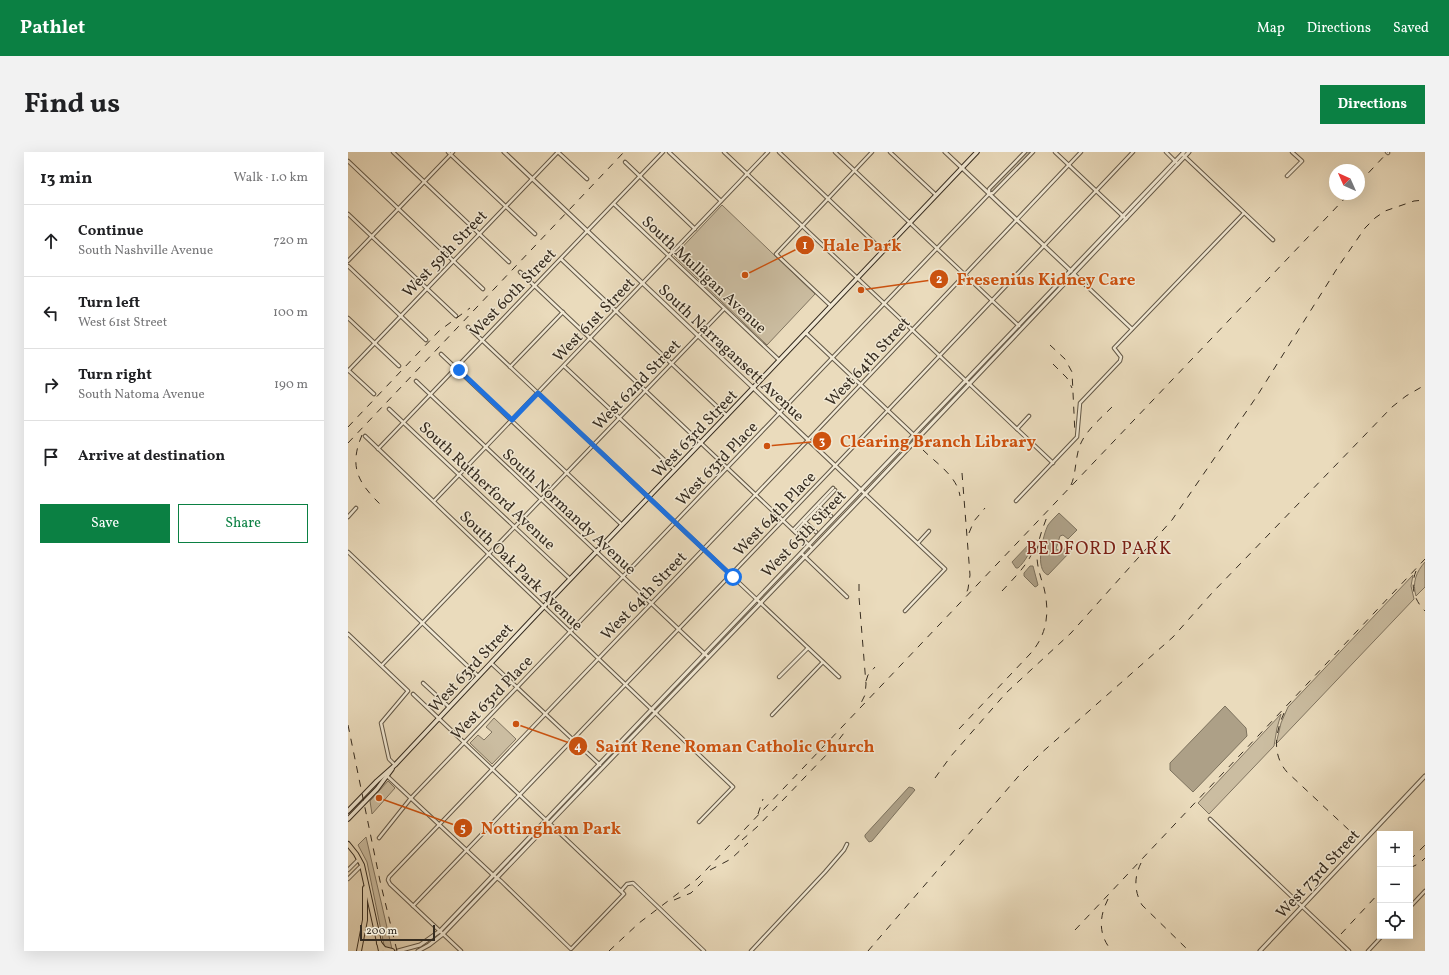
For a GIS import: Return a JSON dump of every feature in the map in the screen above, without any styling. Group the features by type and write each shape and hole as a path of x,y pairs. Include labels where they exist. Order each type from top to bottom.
{"main road":[{"name":"West 63rd Street","path":"348,819 438,718 780,361 977,152"},
{"name":"West 63rd Street","path":"348,811 386,775"},
{"path":"348,844 362,865 381,951"},
{"path":"358,951 365,916 365,878"},
{"path":"379,942 384,949 392,951"}],"street":[{"path":"393,152 509,262"},
{"name":"South Narragansett Avenue","path":"504,152 945,569 905,611"},
{"path":"558,152 587,179"},
{"name":"West 59th Street","path":"348,371 558,152"},
{"name":"West 60th Street","path":"378,449 663,152"},
{"path":"669,152 721,201"},
{"path":"724,152 1053,463"},
{"name":"West 61st Street","path":"434,502 768,152"},
{"path":"779,152 884,251"},
{"path":"835,152 1020,327"},
{"path":"832,306 776,254 872,152"},
{"path":"890,152 936,196"},
{"path":"945,152 1132,329"},
{"name":"West 63rd Place","path":"989,194 989,189 1025,152"},
{"name":"West 63rd Place","path":"379,838 411,798 989,194 993,193 1033,152"},
{"path":"1055,152 1124,217"},
{"name":"West 64th Street","path":"413,906 390,884 388,880 390,876 756,495 1081,152"},
{"name":"West 64th Place","path":"413,906 836,466 1134,152"},
{"path":"1166,152 1177,162"},
{"name":"West 65th Street","path":"547,822 656,713 865,494 968,382 1124,217 1177,162 1185,157 1189,152"},
{"path":"1287,176 1302,161 1292,152"},
{"path":"348,261 451,153 535,234"},
{"path":"1182,153 1273,240"},
{"name":"West 65th Street","path":"1177,162 1182,153"},
{"path":"348,161 483,289"},
{"path":"624,162 695,229"},
{"name":"South Mulligan Avenue","path":"614,204 780,361"},
{"path":"1016,501 1077,437 1080,403 1120,361 1121,357 1114,348 1244,213"},
{"path":"348,214 456,316"},
{"path":"561,259 727,416"},
{"path":"348,266 426,340"},
{"path":"520,272 812,548"},
{"name":"West 62nd Street","path":"382,665 724,309"},
{"path":"510,367 562,312"},
{"path":"348,318 399,366"},
{"path":"468,327 839,677"},
{"path":"806,333 917,438"},
{"path":"442,354 622,525"},
{"path":"564,366 675,470"},
{"path":"348,371 374,394"},
{"name":"South Normandy Avenue","path":"416,382 708,657"},
{"name":"West 65th Street","path":"418,951 429,945 914,435 968,382"},
{"name":"South Rutherford Avenue","path":"389,409 570,579"},
{"path":"1017,429 1029,416"},
{"name":"South Oak Park Avenue","path":"365,436 733,787 699,822"},
{"path":"794,531 834,489"},
{"path":"819,505 831,516"},
{"path":"348,517 356,508"},
{"path":"804,520 816,532"},
{"path":"918,543 929,531"},
{"path":"348,552 478,676"},
{"path":"801,554 847,597"},
{"path":"348,634 408,691 381,723 390,759 395,765"},
{"path":"779,677 808,648"},
{"path":"491,662 602,768"},
{"path":"772,715 823,662"},
{"path":"424,683 449,707"},
{"path":"386,775 571,948 624,894 412,694"},
{"name":"West 73rd Street","path":"1260,951 1425,776"},
{"path":"1210,819 1349,951"},
{"path":"751,951 825,872 844,850 846,844"},
{"path":"348,870 359,859"},
{"path":"348,879 362,865"},
{"path":"621,891 627,884 633,883 704,951"},
{"path":"1413,904 1425,891"},
{"path":"413,906 461,951"},
{"name":"West 65th Street","path":"398,951 420,945 441,932"},
{"path":"1368,951 1379,939"}],"shaded area":[{"path":"1026,152 1031,152 993,192 990,190"},
{"path":"722,205 815,294 767,345 674,256"},
{"path":"1059,513 1077,530 1068,539 1063,535 1060,536 1056,549 1060,551 1067,548 1070,552 1048,575 1044,572 1041,566 1042,544 1048,525"},
{"path":"1032,541 1028,556 1018,568 1016,568 1012,562"},
{"path":"1425,562 1425,587 1416,596 1414,587 1416,578 1419,570"},
{"path":"1030,566 1033,566 1038,585 1035,587 1024,576 1024,573"},
{"path":"1413,575 1411,586 1414,599 1276,744 1281,723 1288,707"},
{"path":"1225,706 1246,728 1247,736 1193,792 1170,770 1170,763"},
{"path":"1281,714 1274,746 1209,814 1198,803"},
{"path":"494,718 516,739 492,764 470,743 478,735 484,740 492,732 486,727"},
{"path":"388,781 395,788 372,814 370,801"},
{"path":"909,787 915,790 872,841 869,842 865,835"},
{"path":"366,837 392,949 386,948 384,945 367,862 358,845"}],"railway":[{"path":"348,443 624,152"},
{"path":"1365,177 1388,152"},
{"path":"609,951 639,923 697,879 705,871 1343,200"},
{"path":"935,778 951,756 1006,693 1071,633 1172,520 1257,396 1338,267 1365,228 1385,211 1414,201 1425,200"},
{"path":"348,427 439,331 470,308"},
{"path":"1050,345 1065,359 1072,372 1075,434"},
{"path":"1053,364 1067,378 1072,388"},
{"path":"868,951 1023,771 1039,755 1173,637 1212,593 1392,407 1406,396 1425,385"},
{"path":"1071,485 1081,442 1093,426 1112,407"},
{"path":"362,435 356,457 358,475 368,491 383,507"},
{"path":"923,450 940,465 955,482 960,496"},
{"path":"962,473 970,575 968,589 965,596"},
{"path":"969,533 974,521 985,508"},
{"path":"959,729 1030,654 1040,639 1046,623 1047,606 1044,588 1038,568 1037,550 1042,529 1048,514"},
{"path":"1002,591 1025,565 1035,547"},
{"path":"1075,930 1425,559"},
{"path":"1416,571 1413,582 1414,592 1418,602 1425,611"},
{"path":"859,584 866,684 865,695 860,705"},
{"path":"866,681 868,675 875,667"},
{"path":"1284,713 1276,744 1282,765 1287,772 1350,831"},
{"path":"348,725 380,881 397,951"},
{"path":"742,840 757,827 830,751 844,733"},
{"path":"758,814 763,799"},
{"path":"710,870 731,859 748,843"},
{"path":"1413,857 1425,845"},
{"path":"1412,867 1420,863 1425,858"},
{"path":"1141,863 1136,879 1136,889 1139,900 1142,905 1189,951"},
{"path":"674,900 691,893 706,878"},
{"path":"1341,934 1377,895"},
{"path":"1108,899 1103,912 1101,926 1104,939 1112,951"}],"place":[{"name":"Hale Park","path":"745,275"},
{"name":"Fresenius Kidney Care","path":"861,290"},
{"name":"Clearing Branch Library","path":"767,446"},
{"name":"Saint Rene Roman Catholic Church","path":"516,724"},
{"name":"Nottingham Park","path":"379,798"}],"district":[{"name":"BEDFORD PARK","path":"1099,548"}],"route":[{"path":"459,370 512,420 538,393 733,577"}]}
